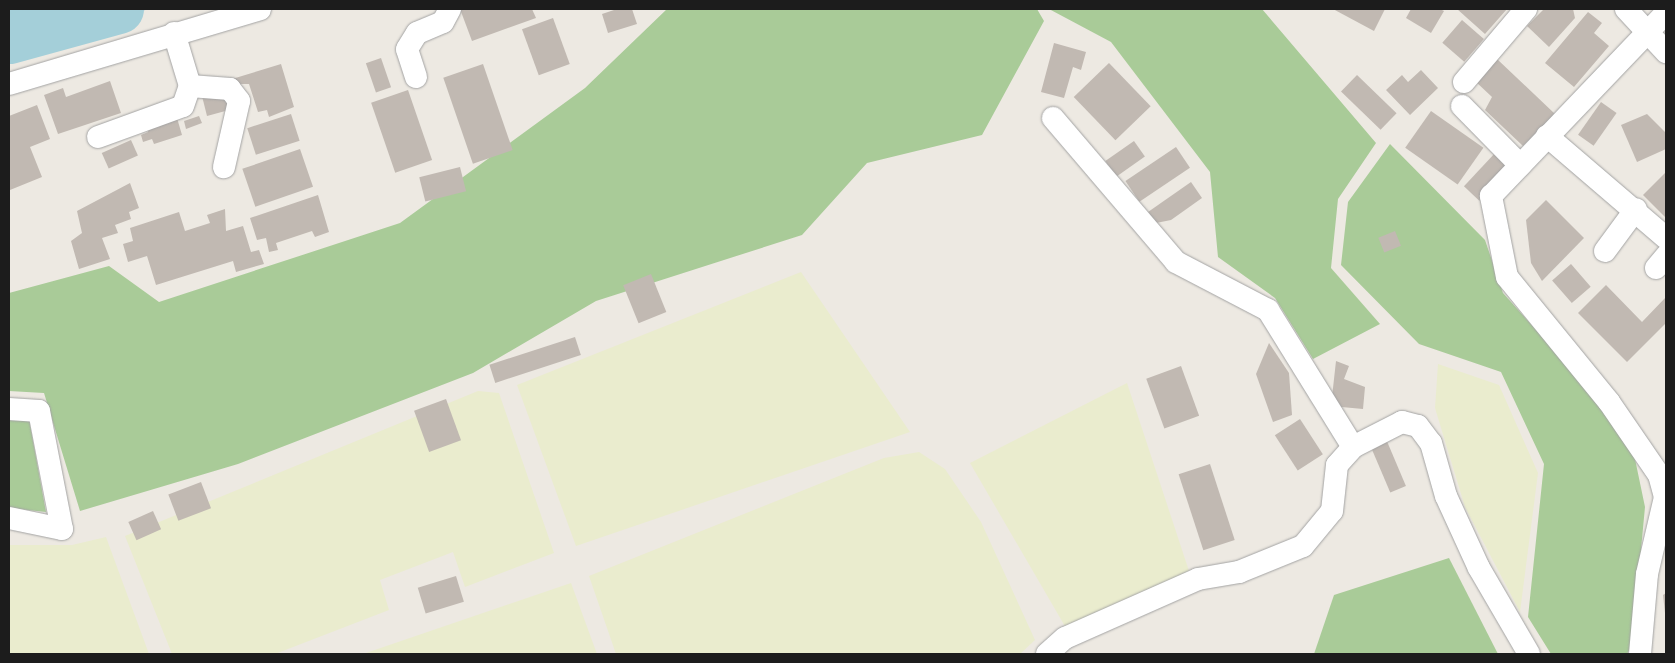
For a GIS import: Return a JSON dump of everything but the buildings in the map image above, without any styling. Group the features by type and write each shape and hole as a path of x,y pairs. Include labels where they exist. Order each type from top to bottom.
{"street":[{"path":"9,84 174,33 260,9"},
{"path":"416,77 407,48 417,34 443,22 450,9"},
{"path":"1464,82 1526,9"},
{"path":"1626,9 1648,30 1666,52"},
{"path":"1640,654 1647,574 1665,497 1659,475 1609,402 1507,277 1491,196 1666,13"},
{"path":"98,137 183,106 190,86 174,33"},
{"path":"190,86 230,89 239,101 224,167"},
{"path":"1462,106 1520,165"},
{"path":"1053,118 1176,262 1268,310 1354,447"},
{"path":"1547,136 1636,209 1666,238"},
{"path":"1605,251 1636,209"},
{"path":"9,409 39,411 62,529 9,518"},
{"path":"1047,654 1065,638 1198,579 1239,572 1303,546 1332,512 1337,466 1354,447 1402,422 1418,426 1431,444 1446,496 1479,568 1530,654"}],"green space":[{"path":"667,9 1037,9 1044,21 982,135 867,163 802,235 596,301 473,373 238,464 80,511 44,393 9,391 9,293 109,266 159,302 400,223 585,88"},
{"path":"1049,9 1262,9 1376,143 1338,199 1331,268 1380,324 1313,359 1275,298 1218,257 1210,172 1111,42"},
{"path":"1390,144 1485,240 1503,293 1597,398 1635,459 1645,507 1632,645 1627,654 1551,654 1528,617 1544,464 1501,372 1419,344 1341,265 1348,202"},
{"path":"801,272 910,432 576,546 517,385"},
{"path":"1438,364 1499,385 1538,473 1520,612 1465,507 1435,408"},
{"path":"1127,383 1189,571 1066,628 970,463"},
{"path":"478,391 499,393 554,553 465,587 453,552 380,580 389,610 275,654 172,654 125,536"},
{"path":"9,418 29,419 46,512 9,508"},
{"path":"919,452 945,469 981,522 1035,640 1020,654 616,654 589,576 884,458"},
{"path":"106,537 149,654 9,654 9,545 72,545"},
{"path":"1449,558 1498,654 1314,654 1334,595"},
{"path":"571,583 597,654 363,654"}],"water":[{"path":"83,9 89,28 9,50 9,10"},
{"path":"106,9 149,9 109,20"}],"waterway":[{"path":"9,39 119,9"}]}
